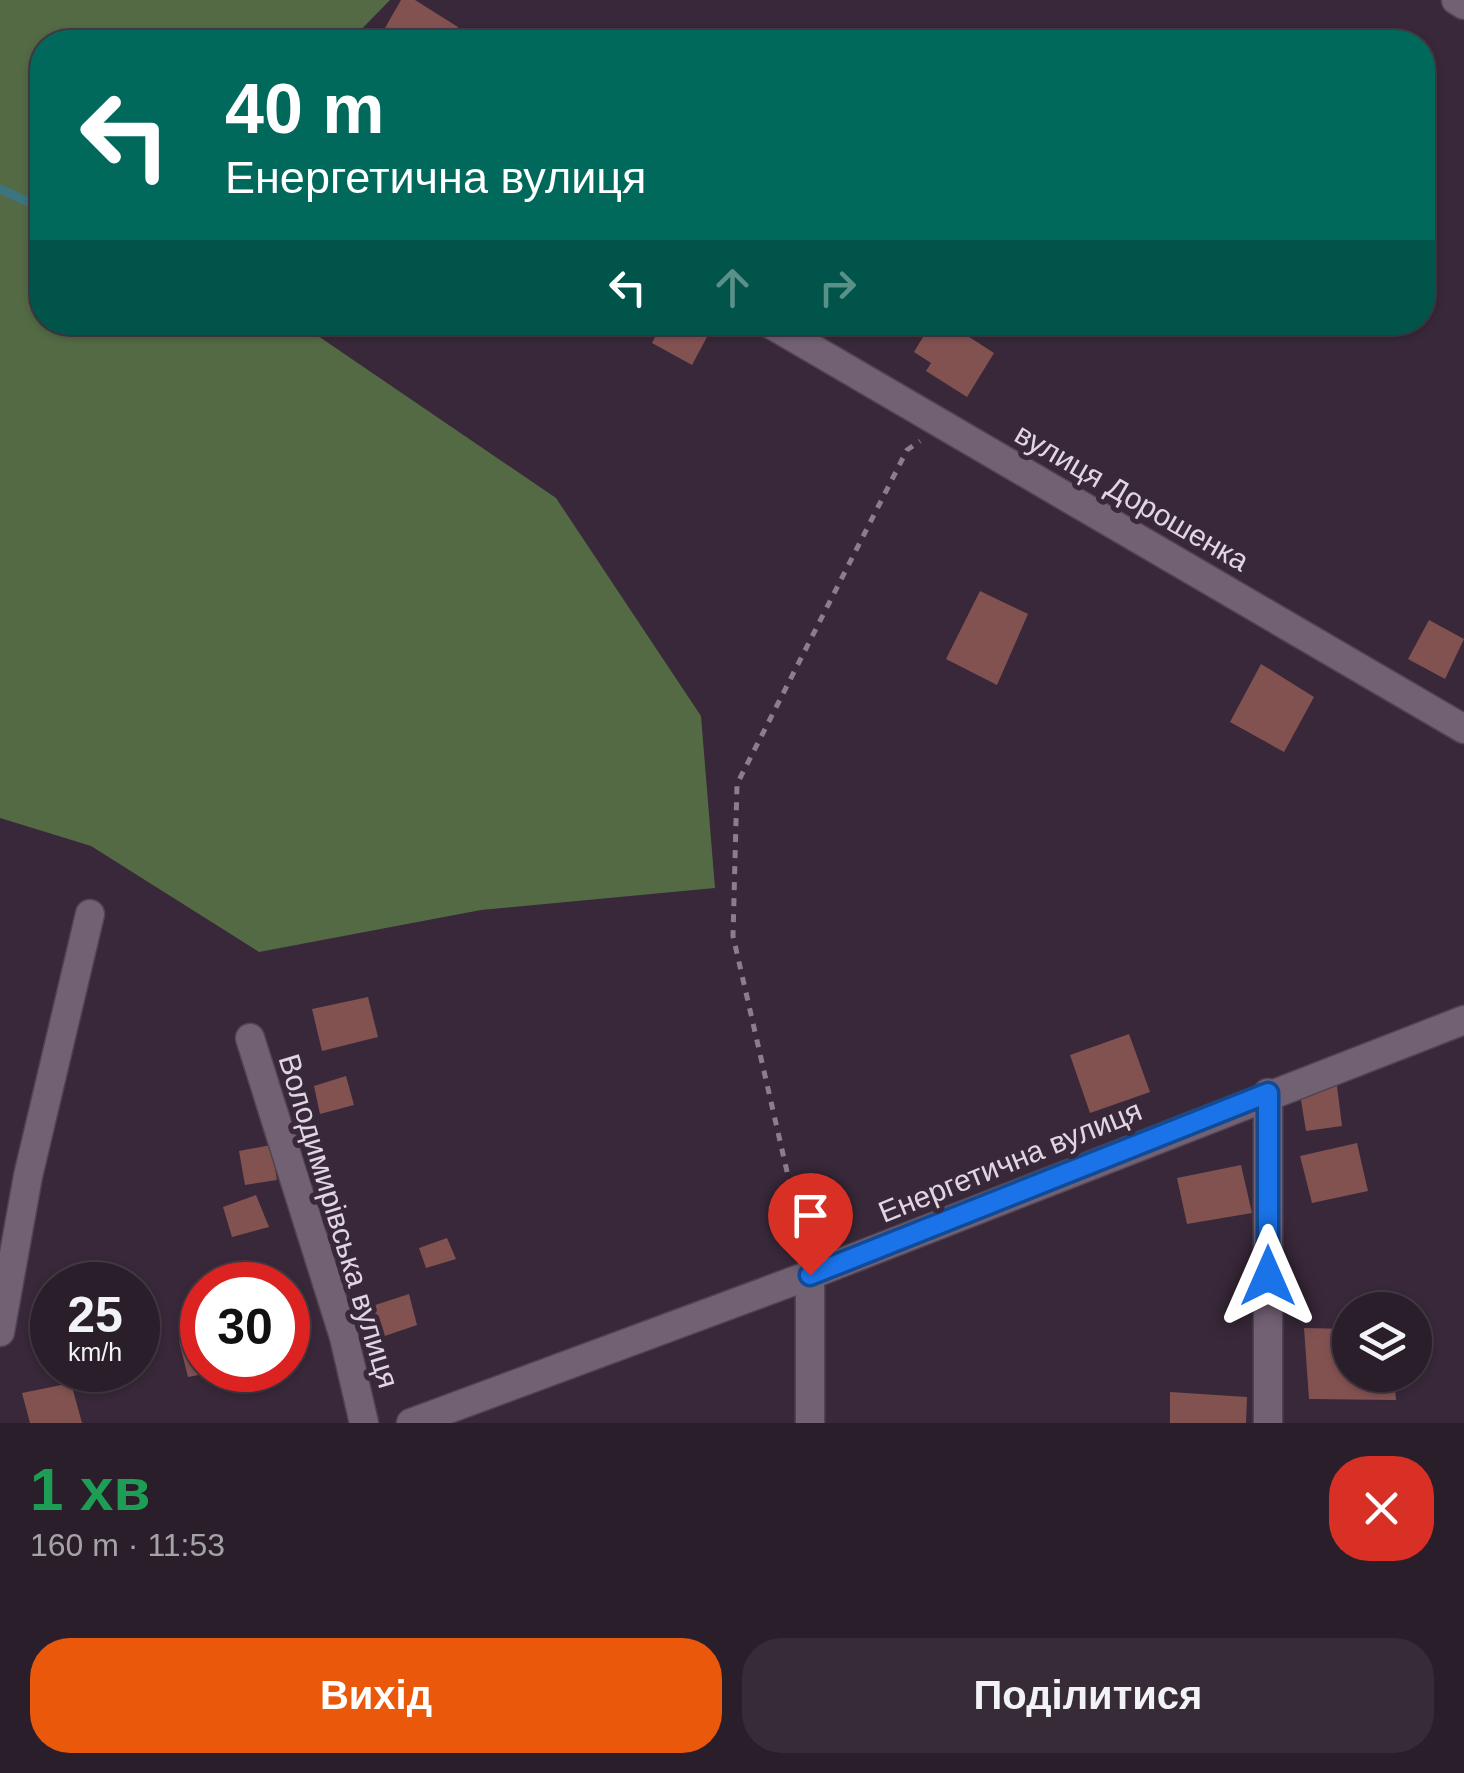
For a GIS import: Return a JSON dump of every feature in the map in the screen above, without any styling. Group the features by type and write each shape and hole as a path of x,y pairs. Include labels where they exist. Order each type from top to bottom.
{"street":[{"path":"1456,0 1464,4"},
{"name":"вулиця Дорошенка","path":"789,335 1464,729"},
{"path":"0,1332 28,1176 90,914"},
{"name":"Енергетична вулиця","path":"411,1423 810,1275 1268,1093 1464,1020"},
{"name":"Володимирівська вулиця","path":"250,1038 344,1337 364,1423"},
{"path":"1268,1093 1268,1423"},
{"path":"810,1275 810,1423"}],"path":[{"path":"810,1275 733,936 737,784 907,450 942,424"}],"green space":[{"path":"0,0 390,0 361,30 30,30 30,335 317,335 556,498 701,716 715,888 481,910 259,952 91,846 0,818"}],"building":[{"path":"401,0 415,0 458,27 457,30 384,30"},
{"path":"656,335 708,335 692,365 652,343"},
{"path":"924,335 966,335 994,353 967,397 926,371 931,363 914,352"},
{"path":"980,591 1028,614 997,685 946,659"},
{"path":"1429,620 1464,639 1445,679 1408,659"},
{"path":"1261,664 1314,697 1284,752 1230,722"},
{"path":"368,997 378,1037 322,1051 312,1009"},
{"path":"1129,1034 1150,1092 1090,1113 1070,1055"},
{"path":"346,1076 354,1105 320,1114 314,1086"},
{"path":"1337,1086 1342,1126 1306,1131 1300,1094"},
{"path":"1357,1143 1368,1191 1312,1203 1300,1156"},
{"path":"271,1145 277,1180 245,1185 239,1151"},
{"path":"1241,1165 1252,1213 1187,1224 1177,1178"},
{"path":"256,1195 269,1227 232,1237 223,1207"},
{"path":"447,1238 456,1259 426,1268 419,1248"},
{"path":"409,1294 417,1325 376,1339 366,1308"},
{"path":"1304,1328 1332,1329 1332,1392 1395,1392 1396,1400 1309,1399"},
{"path":"73,1392 82,1423 30,1423 22,1393"},
{"path":"1170,1392 1247,1397 1246,1423 1170,1423"}],"waterway":[{"path":"0,189 30,203"}],"route":[{"path":"810,1275 1268,1093 1268,1276"}]}
